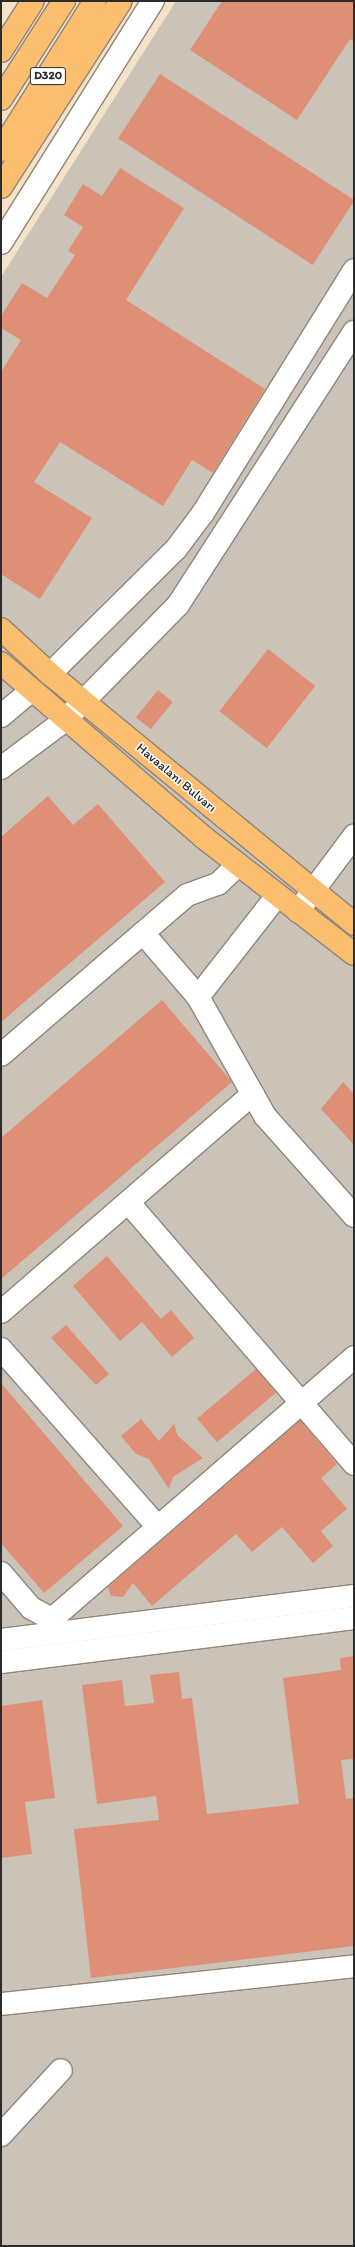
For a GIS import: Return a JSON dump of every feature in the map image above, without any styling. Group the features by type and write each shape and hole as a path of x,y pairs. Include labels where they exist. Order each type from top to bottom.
{"main road":[{"path":"1,51 33,1"},
{"name":"D320","path":"1,99 64,1"},
{"name":"D320","path":"1,150 95,1"},
{"path":"1,187 121,1"},
{"name":"Havaalanı Bulvarı","path":"1,629 50,674 313,893 354,924"},
{"path":"1,663 64,721 238,865 354,954"},
{"path":"31,691 50,674"},
{"path":"238,865 255,844"},
{"path":"277,896 293,876"}],"street":[{"path":"1,243 153,1"},
{"path":"50,674 176,549 203,513 354,270"},
{"path":"1,768 64,721 178,605 354,332"},
{"path":"1,716 31,691"},
{"path":"298,911 313,893 354,836"},
{"path":"1,1055 187,896 218,884 238,865"},
{"path":"198,997 277,896"},
{"path":"143,934 198,997 265,1116 354,1216"},
{"path":"1,1312 253,1094"},
{"path":"128,1202 354,1464"},
{"path":"1,1349 158,1527"},
{"path":"52,1626 158,1527 354,1357"},
{"path":"1,1573 8,1591 52,1626"},
{"path":"1,1640 52,1626 354,1596"},
{"path":"1,1662 354,1618"},
{"path":"1,2004 354,1966"},
{"path":"1,2135 61,2070"}],"shaded area":[{"path":"176,1 354,1 354,2246 1,2246 1,277"}],"building":[{"path":"222,1 354,1 354,42 350,39 297,120 190,50"},
{"path":"160,74 354,200 313,265 118,139"},
{"path":"120,168 184,208 126,300 265,389 213,473 192,460 163,506 60,442 34,482 92,518 40,599 1,574 1,372 21,340 1,328 1,316 22,283 47,298 75,255 68,251 83,227 64,215 83,184 102,196"},
{"path":"268,649 315,686 267,748 219,711"},
{"path":"158,690 173,702 151,729 136,717"},
{"path":"48,796 73,825 98,804 165,882 1,1022 1,837"},
{"path":"162,1000 232,1082 1,1279 1,1138"},
{"path":"343,1082 354,1094 354,1145 321,1109"},
{"path":"107,1256 161,1319 171,1310 194,1338 172,1357 142,1322 120,1341 73,1286"},
{"path":"66,1325 109,1374 96,1385 51,1338"},
{"path":"256,1369 276,1393 217,1442 197,1418"},
{"path":"1,1383 123,1526 44,1593 1,1543"},
{"path":"141,1419 159,1441 174,1424 178,1436 203,1458 173,1477 169,1489 149,1459 136,1454 121,1436"},
{"path":"300,1420 337,1464 321,1478 347,1509 321,1531 333,1546 313,1563 282,1527 252,1552 236,1534 152,1606 133,1583 123,1597 111,1596 108,1587"},
{"path":"354,1656 354,1759 341,1760 346,1799 354,1798 354,1946 91,1978 74,1829 159,1820 156,1796 97,1804 82,1685 122,1680 125,1706 154,1703 150,1675 179,1672 182,1699 192,1698 207,1814 299,1804 283,1678 341,1670 340,1658"},
{"path":"42,1700 55,1798 25,1802 32,1854 1,1858 1,1706"}]}
